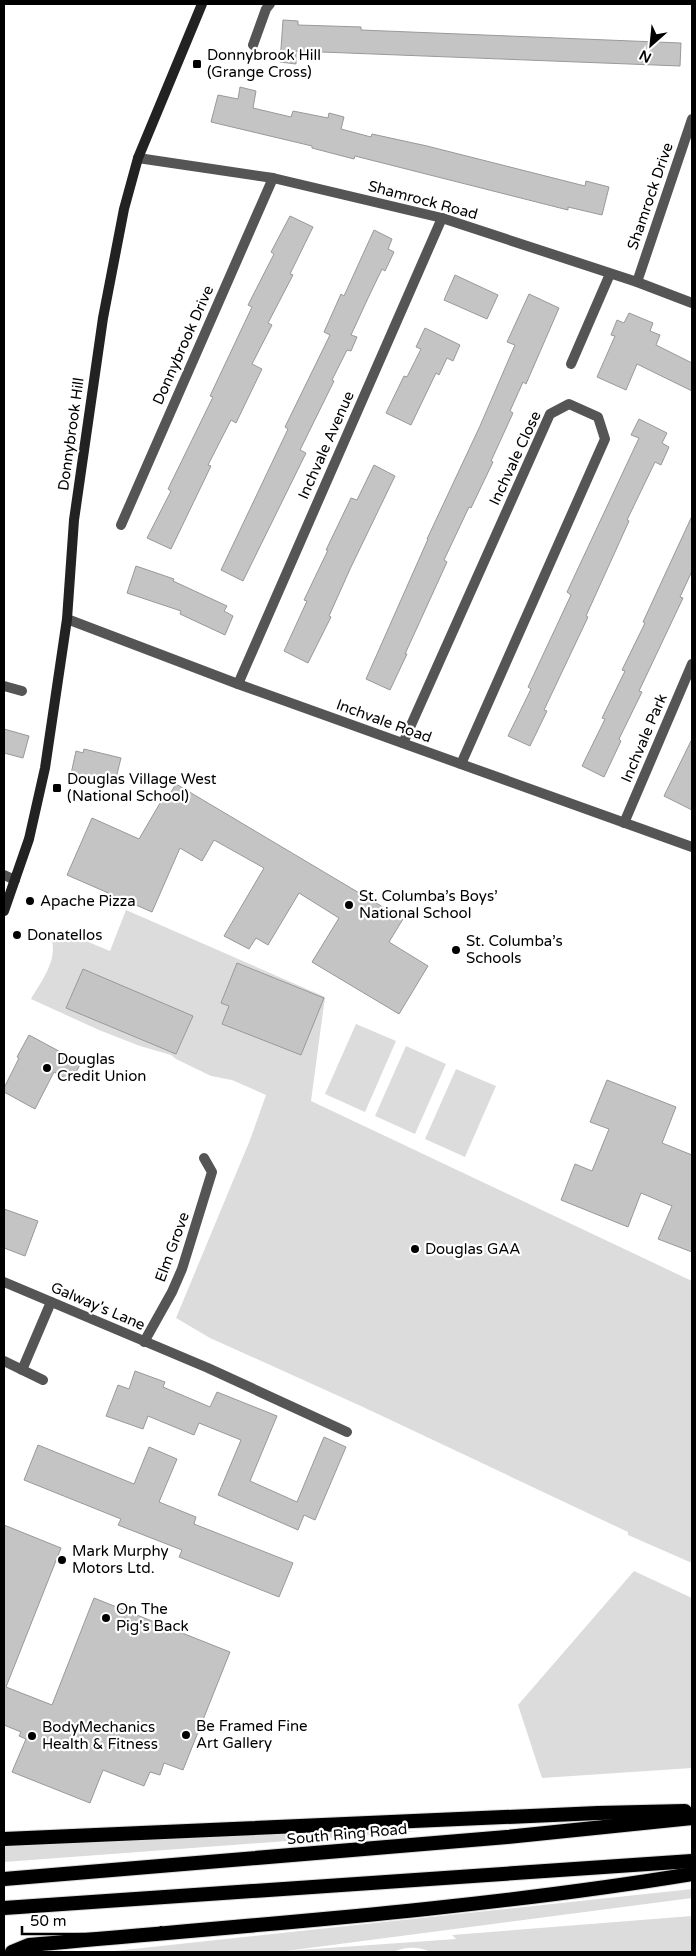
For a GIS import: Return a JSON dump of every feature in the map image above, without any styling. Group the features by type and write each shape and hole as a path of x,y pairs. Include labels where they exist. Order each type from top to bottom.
{"highway":[{"path":"4,1839 598,1812 692,1811"},
{"name":"South Ring Road","path":"4,1878 497,1838 692,1818"},
{"path":"4,1908 692,1860"},
{"path":"12,1952 29,1944 215,1929 435,1907 605,1888 692,1874"}],"main road":[{"name":"Donnybrook Hill","path":"4,911 29,839 46,768 67,619 74,520 103,318 124,209 138,158 202,4"},
{"path":"196,20 207,4"}],"street":[{"path":"252,45 266,9 270,4"},
{"name":"Shamrock Drive","path":"637,282 692,119"},
{"name":"Shamrock Road","path":"138,158 273,178 442,218 637,282 692,303"},
{"name":"Donnybrook Drive","path":"121,525 273,178"},
{"name":"Inchvale Avenue","path":"238,684 442,218"},
{"path":"571,364 610,274"},
{"name":"Inchvale Close","path":"403,743 550,414 569,404 598,417 605,439 461,764"},
{"name":"Inchvale Road","path":"67,619 238,684 692,846"},
{"name":"Inchvale Park","path":"624,823 692,664"},
{"path":"4,686 22,690"},
{"path":"4,875 15,880"},
{"name":"Elm Grove","path":"144,1342 172,1292 191,1243 212,1172 204,1158"},
{"name":"Galway's Lane","path":"4,1282 180,1356 347,1432"},
{"path":"22,1370 51,1302"},
{"path":"4,1361 43,1380"}],"shaded area":[{"name":"Douglas GAA","path":"126,910 325,997 311,1101 692,1281 692,1563 628,1535 628,1532 363,1407 210,1338 176,1318 250,1140 266,1095 232,1080 211,1076 171,1055 140,1046 99,1030 31,999 50,964 53,949 52,941 57,932 62,931 110,951"},
{"path":"356,1024 396,1041 365,1112 325,1094"},
{"path":"406,1046 446,1064 415,1134 375,1116"},
{"path":"456,1069 496,1086 465,1157 425,1139"},
{"path":"634,1571 692,1598 692,1768 542,1778 518,1705"},
{"path":"421,1831 4,1862 4,1845 249,1835"},
{"path":"692,1889 692,1898 286,1951 456,1939 452,1935 692,1916 692,1952 430,1952 412,1948 393,1952 105,1952"}],"building":[{"path":"283,20 298,21 298,25 361,27 361,30 681,43 680,66 296,51 296,64 280,62"},
{"path":"240,87 256,91 253,108 291,117 293,111 328,118 329,113 344,117 341,129 371,137 372,134 427,146 585,186 586,181 609,187 602,215 568,207 568,210 355,156 354,159 312,148 312,146 211,122 218,95 238,99"},
{"path":"290,216 313,227 290,274 293,275 268,323 272,325 252,364 262,369 236,423 231,420 208,465 211,466 171,549 147,538 171,491 168,489 213,397 210,396 252,307 248,305 274,254 271,252"},
{"path":"374,230 392,239 388,249 394,252 385,271 382,269 351,335 357,337 351,351 347,350 332,380 334,381 300,450 306,453 243,581 221,570 288,429 285,427 330,335 324,332 341,294 344,296"},
{"path":"455,275 498,295 487,319 444,300"},
{"path":"529,294 559,308 526,384 523,382 510,411 513,413 491,461 493,462 444,560 447,562 390,690 366,679 515,345 507,342"},
{"path":"629,313 653,323 650,331 660,335 656,345 692,363 692,391 637,364 626,390 597,377 615,336 611,335 617,320 624,323"},
{"path":"425,328 460,345 453,361 447,358 439,375 436,373 411,425 386,413 404,376 407,377 421,349 416,347"},
{"path":"639,419 667,433 662,443 669,447 661,465 655,462 627,520 629,521 586,616 588,617 544,710 547,711 530,746 508,736 531,689 528,687 571,595 567,592 639,438 631,435"},
{"path":"374,465 395,476 351,567 329,616 331,617 308,663 284,651 307,601 304,600 351,498 357,500"},
{"path":"692,516 692,571 680,597 683,598 639,691 642,692 619,739 621,741 604,777 582,766 605,719 602,718 625,671 622,670 645,623 643,622"},
{"path":"136,566 174,579 173,581 227,606 224,611 233,616 225,635 180,614 181,611 127,593"},
{"path":"4,729 29,736 23,758 4,753"},
{"path":"692,739 692,810 664,796"},
{"path":"84,749 121,758 114,786 78,778 79,776 71,774 76,751 83,753"},
{"name":"St. Columba’s Boys’ National School","path":"176,784 403,919 389,942 428,966 399,1014 312,962 339,918 299,893 268,945 256,938 249,949 224,936 264,868 214,840 202,861 180,848 152,912 67,875 92,818 139,839 163,798 166,800"},
{"path":"237,963 324,998 301,1055 222,1024 229,1006 221,1003"},
{"path":"83,969 193,1016 176,1054 66,1008"},
{"name":"Douglas Credit Union","path":"29,1035 81,1063 71,1081 54,1072 35,1109 4,1092 4,1088 19,1058 17,1057"},
{"path":"607,1080 676,1107 662,1143 692,1155 692,1252 658,1239 672,1206 641,1193 628,1227 561,1200 575,1164 592,1171 609,1129 590,1122"},
{"path":"4,1209 38,1221 25,1256 4,1248"},
{"path":"135,1371 165,1382 163,1387 210,1407 217,1392 277,1416 250,1481 297,1502 324,1437 346,1447 315,1520 304,1515 298,1530 218,1495 241,1440 199,1423 194,1435 148,1416 143,1429 106,1416 118,1385 129,1389"},
{"path":"38,1445 134,1484 149,1447 177,1459 159,1502 196,1517 194,1524 293,1563 279,1597 179,1557 182,1550 118,1525 121,1519 24,1480"},
{"path":"4,1525 61,1548 6,1687 52,1705 94,1598 230,1652 183,1770 164,1763 160,1775 150,1772 144,1786 103,1770 90,1803 12,1772 26,1739 19,1736 21,1732 4,1725"}],"place":[{"name":"Donnybrook Hill (Grange Cross)","path":"197,64"},
{"name":"Douglas Village West (National School)","path":"57,788"},
{"name":"Apache Pizza","path":"30,901"},
{"name":"St. Columba’s Boys’ National School","path":"349,905"},
{"name":"Donatellos","path":"17,935"},
{"name":"St. Columba’s Schools","path":"456,950"},
{"name":"Douglas Credit Union","path":"47,1068"},
{"name":"Douglas GAA","path":"415,1249"},
{"name":"Mark Murphy Motors Ltd.","path":"62,1560"},
{"name":"On The Pig's Back","path":"106,1618"},
{"name":"Be Framed Fine Art Gallery","path":"186,1735"},
{"name":"BodyMechanics Health & Fitness","path":"32,1736"}]}
